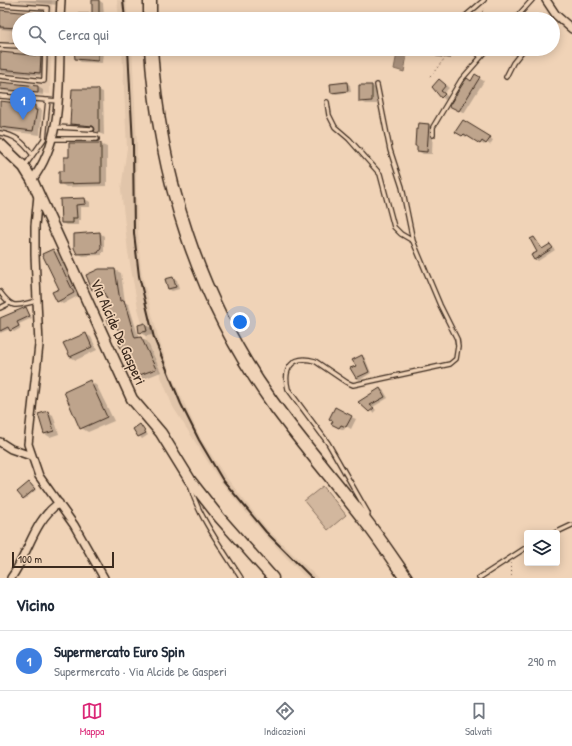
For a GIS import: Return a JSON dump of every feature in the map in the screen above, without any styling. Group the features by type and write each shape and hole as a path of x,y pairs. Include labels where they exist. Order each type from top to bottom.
{"main road":[{"path":"150,0 150,12"},
{"path":"151,56 153,84 167,170 186,233 208,288 245,360 272,402 366,520 406,578"},
{"name":"Via Alcide De Gasperi","path":"0,144 24,167 39,193 119,374 132,399 161,433 190,480 219,517 273,578"}],"street":[{"path":"60,12 61,0"},
{"path":"546,0 552,12"},
{"path":"560,21 572,29"},
{"path":"32,180 41,167 56,127 60,56"},
{"path":"39,193 35,226 39,346 28,444 39,476 74,525 104,578"},
{"path":"0,442 11,449 31,456"},
{"path":"11,578 24,558 40,522 48,510 59,503"}],"lane":[{"path":"521,12 532,0"},
{"path":"470,12 483,1"},
{"path":"0,5 47,8 47,12"},
{"path":"0,45 12,46"},
{"path":"0,76 44,81 45,56"},
{"path":"506,77 518,56"},
{"path":"433,135 433,127 461,80 481,57"},
{"path":"366,520 368,513 328,443 288,389 286,379 287,370 292,363 301,359 314,360 346,382 353,385 450,364 456,359 458,346 457,339 440,306 413,241 402,187 390,150 377,85"},
{"path":"0,96 58,100"},
{"path":"24,167 44,139 48,100"},
{"path":"327,102 329,115 335,127 353,143 380,174 394,227 401,234 413,241"},
{"path":"56,127 92,129"},
{"path":"0,133 10,134 23,142 32,154"},
{"path":"52,138 98,139"},
{"path":"0,292 8,304 15,306 38,301"},
{"path":"0,308 8,304"},
{"path":"190,480 192,496 240,578"},
{"path":"560,531 572,525"},
{"path":"479,578 524,549"}],"path":[{"path":"482,12 484,7 483,1"},
{"path":"430,77 446,56"},
{"path":"511,557 512,578"}],"shaded area":[{"path":"0,0 52,0 52,12 12,12 12,56 51,56 50,94 0,89"},
{"path":"117,0 126,0 127,12 118,12"},
{"path":"122,56 132,56 137,145 136,190 139,251 142,275 158,337 171,375 201,439 225,476 268,530 318,578 307,578 302,574 264,534 220,481 173,407 146,339 138,308 128,252 121,189 127,148"},
{"path":"396,56 407,56 404,72 394,69"},
{"path":"323,486 346,515 328,530 304,501"}],"building":[{"path":"92,0 99,0 99,12 92,12"},
{"path":"0,10 20,12 12,12 12,28 0,27"},
{"path":"0,52 12,53 12,56 41,56 40,73 0,69"},
{"path":"75,56 98,56 98,61 75,59"},
{"path":"436,56 451,56 450,58"},
{"path":"475,74 480,77 459,111 449,106 467,78 471,81"},
{"path":"439,79 446,85 441,91 445,94 441,98 432,87"},
{"path":"0,82 38,86 38,93 0,89"},
{"path":"347,82 348,91 331,93 330,84"},
{"path":"359,85 372,85 372,101 359,102"},
{"path":"72,89 99,89 99,133 94,132 95,129 93,126 70,124"},
{"path":"0,101 35,105 35,110 37,110 33,131 0,127"},
{"path":"463,120 491,137 486,144 482,141 480,144 464,134 462,136 455,132"},
{"path":"419,123 429,124 427,152 417,151 417,146 415,146 416,129 418,129"},
{"path":"69,143 101,143 101,183 59,184 59,171 64,171 64,157 69,157"},
{"path":"85,198 86,204 76,205 77,218 73,218 73,223 61,223 60,199"},
{"path":"100,232 101,247 98,253 77,254 74,248 74,234"},
{"path":"534,237 542,249 550,244 553,248 534,260 531,255 537,252 530,239"},
{"path":"53,249 74,293 57,302 52,292 59,289 42,254"},
{"path":"99,269 115,269 120,301 124,300 135,338 141,337 156,369 134,377 118,342 123,340 115,323 109,325 104,306 109,304 101,286 92,290 86,275"},
{"path":"173,277 176,287 168,289 165,279"},
{"path":"26,307 30,316 17,322 19,326 10,331 8,327 0,331 0,318"},
{"path":"145,323 147,331 139,333 138,325"},
{"path":"86,333 92,347 70,357 63,343"},
{"path":"362,355 369,372 356,378 350,368 356,366 352,360"},
{"path":"90,380 107,417 80,429 64,392"},
{"path":"380,388 385,397 370,405 374,408 369,412 358,402"},
{"path":"335,407 352,416 346,427 341,425 339,428 331,424 333,421 329,419"},
{"path":"48,411 54,431 44,434 38,414"},
{"path":"140,424 146,433 138,437 133,429"},
{"path":"29,482 35,489 23,499 17,492"}],"railway":[{"path":"123,0 124,12"},
{"path":"128,56 133,145 134,233 139,276 154,338 181,404 199,440 222,479 266,532 312,578"}],"place":[{"name":"Supermercato Euro Spin","path":"23,120"}]}
